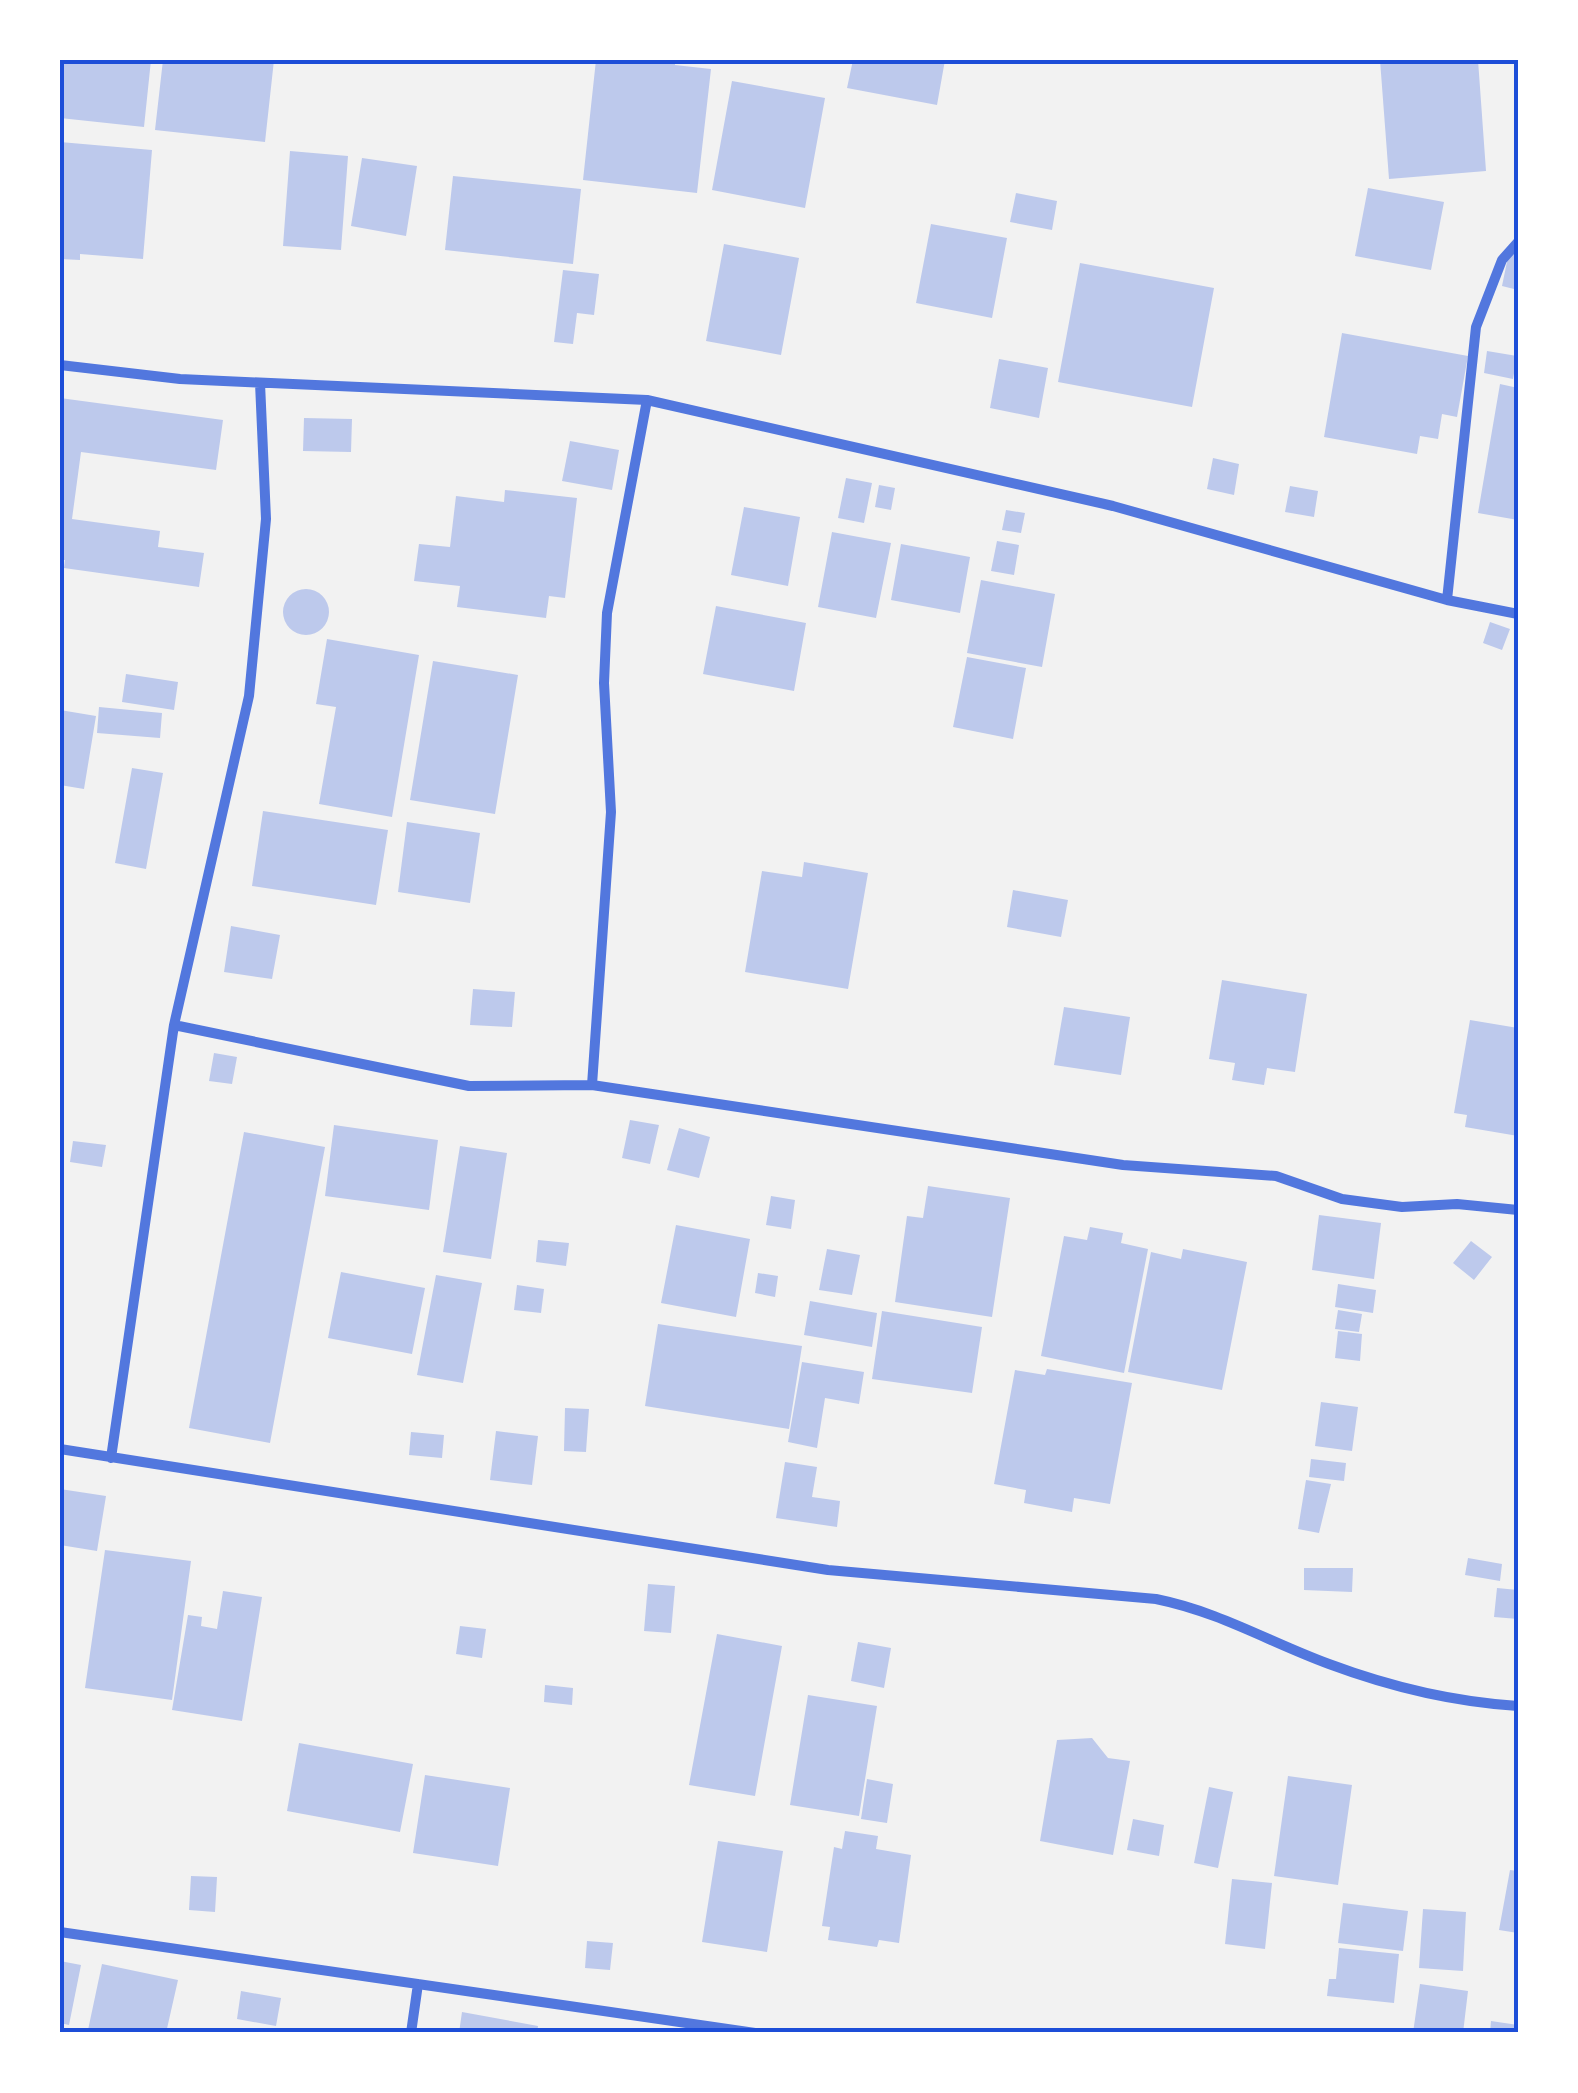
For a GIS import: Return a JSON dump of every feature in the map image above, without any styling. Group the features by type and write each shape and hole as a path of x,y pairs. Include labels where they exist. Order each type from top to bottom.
{"street":[{"path":"1448,600 1476,327 1502,260 1518,242"},
{"path":"60,365 260,383 647,400 1112,506 1448,600 1518,614"},
{"path":"111,1458 174,1024 249,696 266,519 260,383"},
{"path":"592,1085 611,812 604,683 607,613 647,400"},
{"path":"174,1024 469,1086 592,1085 1123,1165 1276,1176 1342,1198 1402,1207 1457,1204 1518,1210"},
{"path":"60,1449 828,1570 1156,1600 1206,1610 1330,1665 1421,1691 1518,1706"},
{"path":"60,1932 755,2033"},
{"path":"411,2033 418,1984"}],"building":[{"path":"60,60 151,60 144,127 60,118"},
{"path":"163,60 274,60 265,142 155,130"},
{"path":"596,60 675,60 675,65 711,69 697,193 583,180"},
{"path":"853,60 945,60 937,105 847,88"},
{"path":"1380,60 1478,60 1486,171 1389,179"},
{"path":"732,81 825,98 805,208 712,190"},
{"path":"60,142 152,150 143,259 80,254 80,260 60,259"},
{"path":"290,151 348,156 341,250 283,246"},
{"path":"362,158 417,166 406,236 351,226"},
{"path":"453,176 581,189 573,264 445,250"},
{"path":"1368,188 1444,202 1431,270 1355,256"},
{"path":"1016,193 1057,201 1052,230 1010,222"},
{"path":"931,224 1007,238 992,318 916,303"},
{"path":"724,244 799,258 781,355 706,341"},
{"path":"1509,252 1518,254 1518,290 1502,286"},
{"path":"1080,263 1214,288 1192,407 1058,382"},
{"path":"563,270 599,274 594,315 577,313 573,344 554,342"},
{"path":"1342,333 1468,356 1457,417 1442,414 1438,439 1420,436 1417,454 1324,437"},
{"path":"1487,351 1517,356 1513,379 1484,373"},
{"path":"999,359 1048,368 1039,418 990,408"},
{"path":"1500,384 1518,388 1518,520 1478,513"},
{"path":"60,398 223,420 216,470 81,452 72,519 160,531 158,547 204,553 199,587 64,568 65,560 60,560"},
{"path":"304,418 352,419 351,452 303,451"},
{"path":"570,441 619,450 612,490 562,481"},
{"path":"1213,458 1239,464 1234,495 1207,489"},
{"path":"846,478 872,483 864,523 838,518"},
{"path":"879,485 895,488 891,510 875,507"},
{"path":"1290,486 1318,491 1314,517 1285,512"},
{"path":"505,490 577,498 565,598 549,596 546,618 457,607 460,586 414,581 419,544 450,547 456,496 504,502"},
{"path":"744,507 800,517 788,586 731,575"},
{"path":"1006,510 1025,513 1021,533 1002,530"},
{"path":"832,532 891,543 876,618 818,607"},
{"path":"997,541 1019,545 1014,575 991,571"},
{"path":"901,544 970,557 960,613 891,600"},
{"path":"981,580 1055,594 1042,667 967,653"},
{"path":"306,589 322,596 329,612 322,628 306,635 290,628 283,612 290,596"},
{"path":"716,606 806,623 794,691 703,674"},
{"path":"1490,622 1510,629 1502,650 1483,643"},
{"path":"327,639 419,655 392,817 319,804 336,707 316,704"},
{"path":"967,657 1026,668 1013,739 953,727"},
{"path":"433,661 518,675 495,814 410,800"},
{"path":"126,674 178,682 174,710 122,702"},
{"path":"99,707 162,713 160,738 97,733"},
{"path":"60,710 96,716 84,789 60,785"},
{"path":"132,768 163,773 146,869 115,863"},
{"path":"263,811 388,830 376,905 252,886"},
{"path":"407,822 480,833 470,903 398,892"},
{"path":"804,862 868,873 848,989 745,972 762,871 802,877"},
{"path":"1013,890 1068,900 1061,937 1007,927"},
{"path":"231,926 280,935 272,979 224,972"},
{"path":"1222,980 1307,994 1295,1072 1267,1068 1264,1085 1232,1080 1235,1063 1209,1059"},
{"path":"473,989 515,992 512,1027 470,1025"},
{"path":"1064,1007 1130,1017 1121,1075 1054,1065"},
{"path":"1470,1020 1518,1028 1518,1136 1465,1127 1467,1115 1454,1113"},
{"path":"214,1053 237,1057 232,1084 209,1081"},
{"path":"630,1120 659,1125 650,1164 622,1158"},
{"path":"334,1125 438,1140 429,1210 325,1196"},
{"path":"679,1128 710,1137 699,1178 667,1170"},
{"path":"244,1132 325,1147 270,1443 189,1428"},
{"path":"73,1141 106,1145 102,1167 70,1162"},
{"path":"460,1146 507,1153 491,1259 443,1252"},
{"path":"928,1186 1010,1198 992,1317 895,1302 907,1216 923,1218"},
{"path":"771,1196 795,1200 791,1229 766,1225"},
{"path":"1319,1215 1381,1223 1374,1279 1312,1270"},
{"path":"676,1225 750,1239 736,1317 661,1303"},
{"path":"1090,1227 1123,1233 1121,1243 1148,1249 1124,1373 1041,1356 1064,1236 1087,1240"},
{"path":"538,1240 569,1243 566,1266 536,1262"},
{"path":"1471,1241 1492,1257 1474,1280 1453,1263"},
{"path":"827,1249 860,1255 852,1295 819,1290"},
{"path":"1183,1249 1247,1262 1222,1390 1128,1372 1151,1252 1181,1259"},
{"path":"341,1272 425,1288 412,1354 328,1338"},
{"path":"758,1273 778,1276 775,1297 755,1293"},
{"path":"436,1275 482,1283 463,1383 417,1375"},
{"path":"1338,1284 1376,1290 1373,1313 1335,1307"},
{"path":"517,1285 544,1289 541,1313 514,1310"},
{"path":"810,1301 877,1313 872,1347 804,1335"},
{"path":"1338,1310 1362,1314 1359,1332 1335,1329"},
{"path":"882,1311 982,1327 972,1393 872,1379"},
{"path":"658,1324 802,1346 789,1429 645,1406"},
{"path":"1338,1331 1362,1334 1360,1361 1335,1358"},
{"path":"802,1362 864,1372 859,1404 825,1398 817,1448 788,1442"},
{"path":"1047,1369 1132,1383 1110,1504 1074,1498 1072,1512 1024,1503 1026,1490 994,1484 1015,1370 1045,1375"},
{"path":"1321,1402 1358,1407 1352,1451 1315,1446"},
{"path":"565,1408 589,1409 586,1452 564,1451"},
{"path":"496,1431 538,1436 532,1485 490,1480"},
{"path":"411,1432 444,1435 442,1458 409,1455"},
{"path":"1311,1459 1346,1463 1344,1481 1309,1477"},
{"path":"785,1462 817,1467 812,1497 840,1501 837,1527 776,1518"},
{"path":"1306,1480 1331,1484 1319,1533 1298,1529"},
{"path":"60,1489 106,1496 97,1551 60,1545"},
{"path":"105,1550 191,1561 172,1700 85,1688"},
{"path":"1468,1558 1502,1564 1500,1581 1465,1575"},
{"path":"1304,1568 1353,1568 1352,1592 1304,1590"},
{"path":"648,1584 675,1586 671,1633 644,1631"},
{"path":"1497,1588 1518,1590 1518,1619 1494,1617"},
{"path":"223,1591 262,1597 242,1721 172,1710 188,1615 202,1617 201,1626 217,1629"},
{"path":"460,1626 486,1629 482,1658 456,1654"},
{"path":"717,1634 782,1646 755,1796 689,1785"},
{"path":"858,1642 891,1648 884,1688 851,1681"},
{"path":"545,1685 573,1688 572,1705 544,1702"},
{"path":"808,1695 877,1706 859,1816 790,1805"},
{"path":"1092,1738 1108,1758 1130,1761 1113,1855 1040,1841 1057,1740"},
{"path":"299,1743 413,1764 400,1832 287,1811"},
{"path":"425,1775 510,1788 498,1866 413,1853"},
{"path":"1288,1776 1352,1785 1338,1885 1274,1876"},
{"path":"867,1779 893,1784 887,1823 861,1819"},
{"path":"1209,1787 1233,1792 1218,1868 1194,1863"},
{"path":"1133,1819 1164,1825 1159,1856 1127,1850"},
{"path":"845,1831 878,1836 876,1849 911,1855 899,1943 879,1940 877,1947 828,1940 830,1927 822,1926 834,1847 842,1849"},
{"path":"718,1841 783,1851 767,1952 702,1942"},
{"path":"1510,1870 1518,1871 1518,1933 1499,1930"},
{"path":"191,1876 217,1877 215,1912 189,1910"},
{"path":"1232,1879 1272,1883 1265,1949 1225,1944"},
{"path":"1343,1903 1408,1911 1403,1951 1338,1943"},
{"path":"1423,1909 1466,1912 1463,1971 1419,1968"},
{"path":"587,1941 613,1943 610,1970 585,1968"},
{"path":"1339,1948 1399,1954 1394,2003 1327,1996 1329,1979 1336,1979"},
{"path":"60,1961 81,1965 69,2025 60,2023"},
{"path":"102,1964 178,1980 166,2033 88,2030"},
{"path":"1420,1984 1468,1991 1463,2033 1413,2033"},
{"path":"241,1991 281,1998 276,2026 237,2019"},
{"path":"462,2012 538,2026 537,2033 459,2033"},
{"path":"1491,2021 1518,2025 1518,2033 1490,2033"}]}
